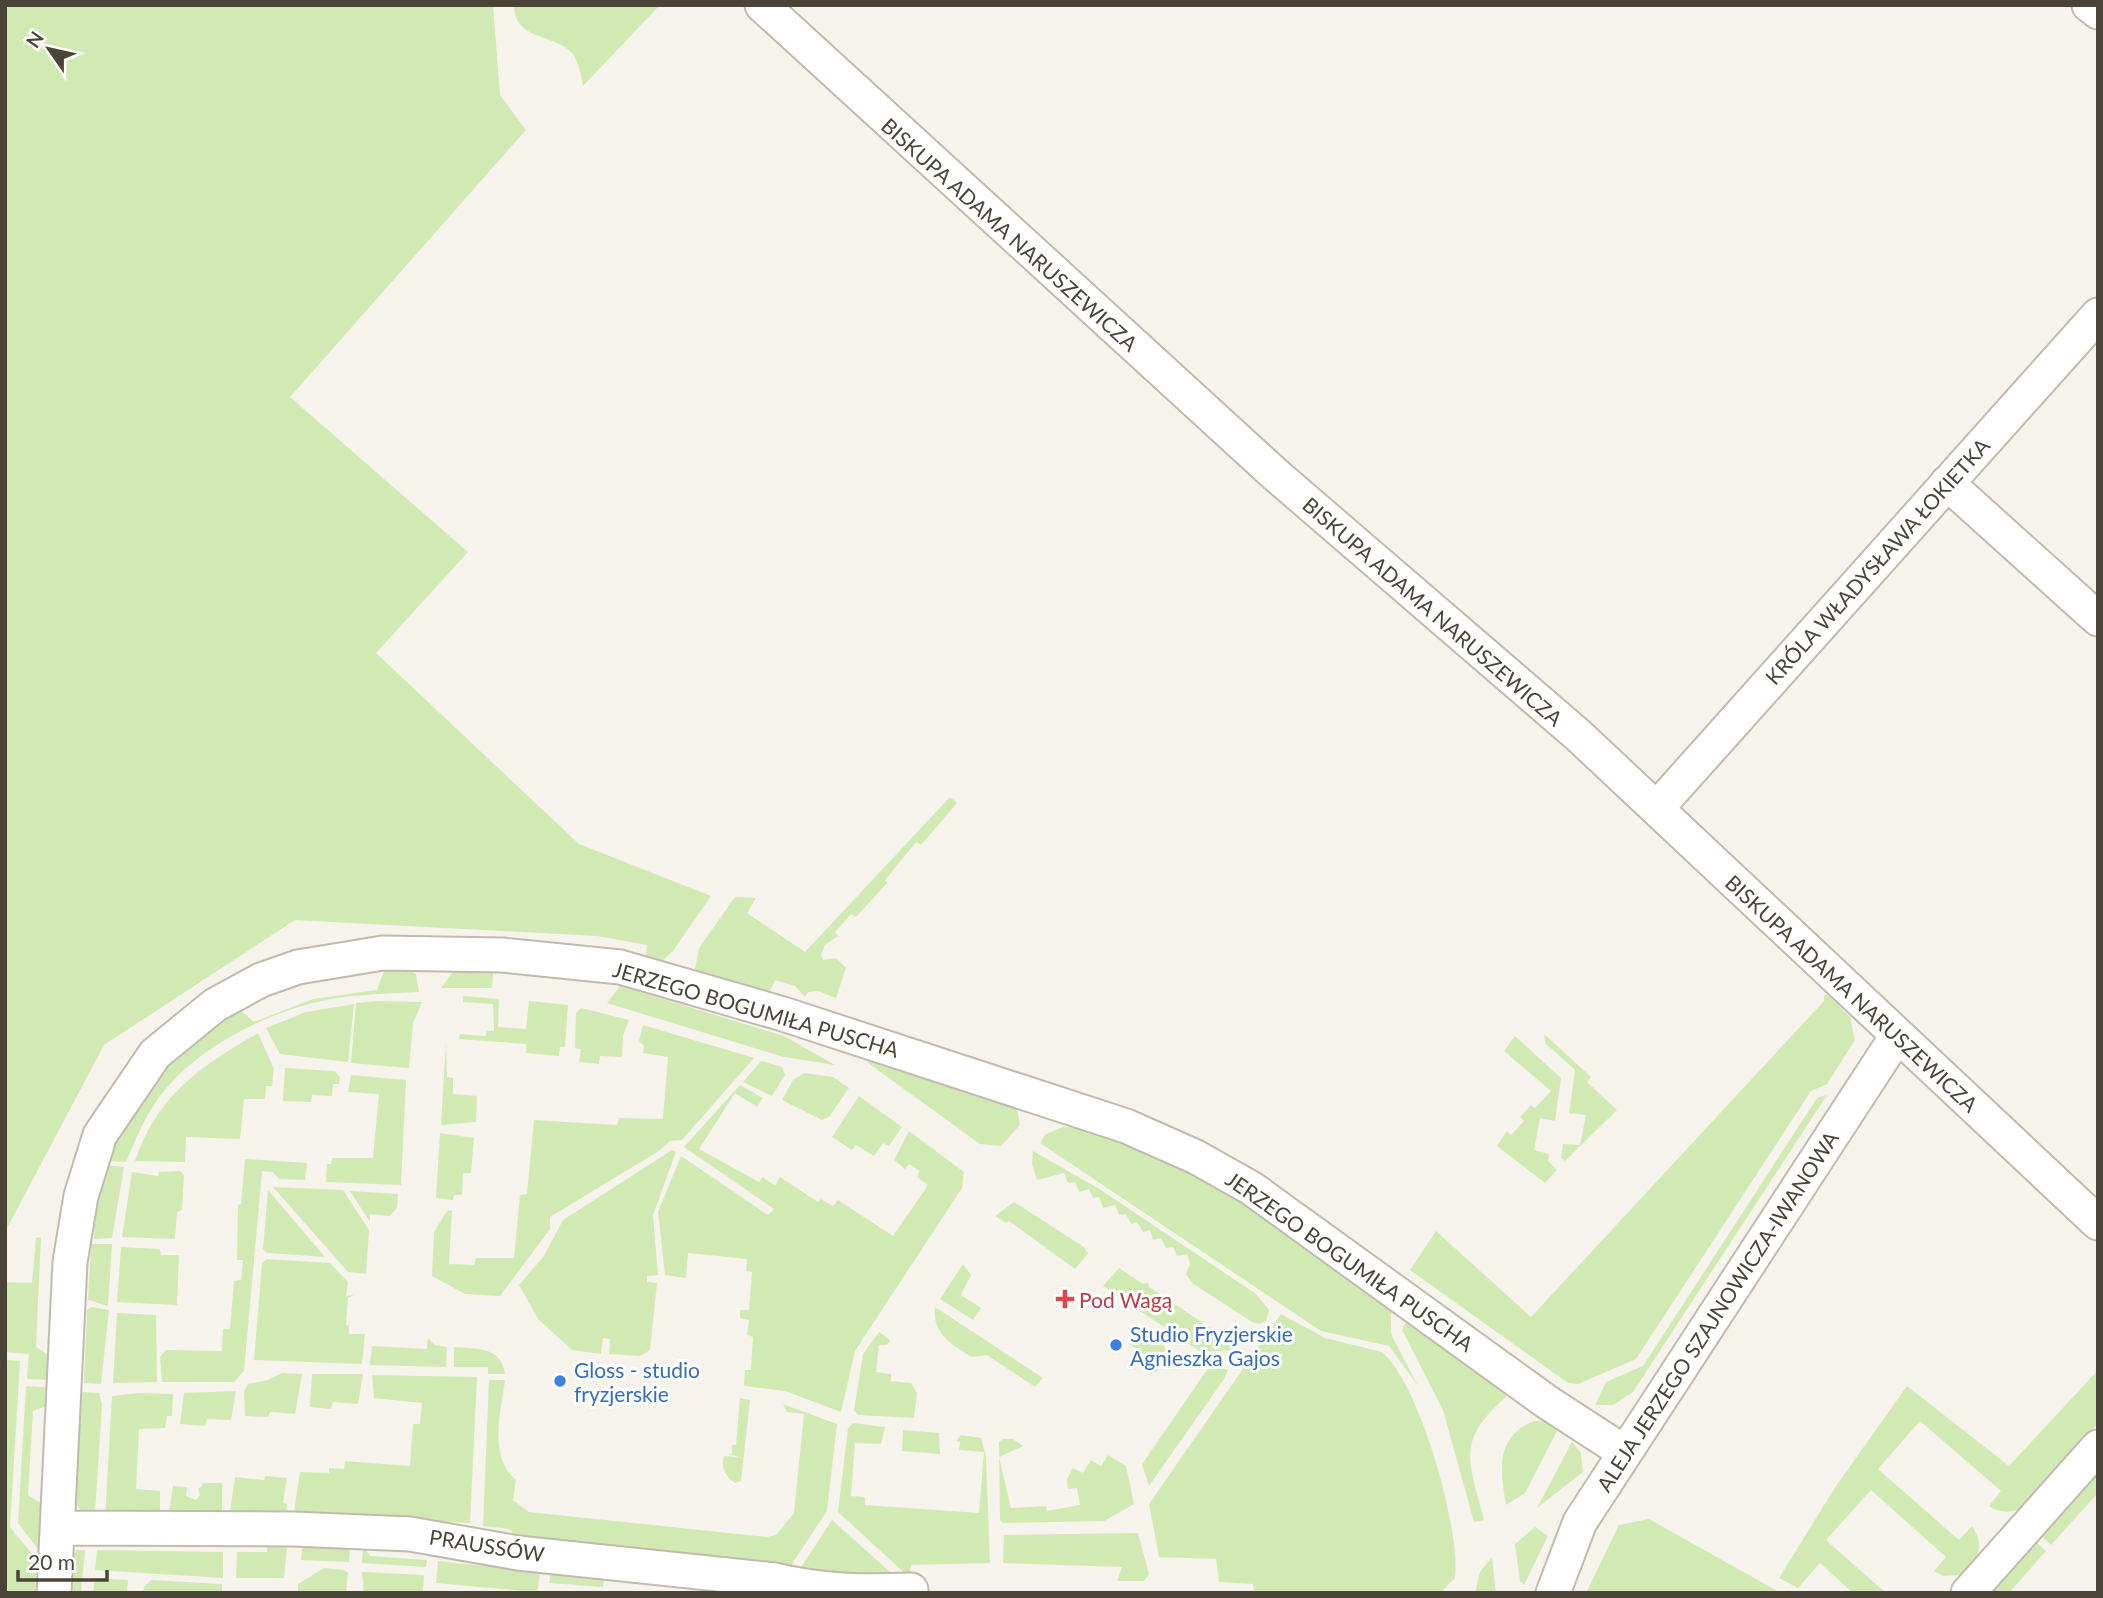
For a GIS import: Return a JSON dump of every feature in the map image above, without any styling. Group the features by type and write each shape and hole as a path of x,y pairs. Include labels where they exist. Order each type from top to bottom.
{"street":[{"name":"BISKUPA ADAMA NARUSZEWICZA","path":"762,5 1276,475 1578,735 2098,1223"},
{"path":"2089,5 2098,12"},
{"name":"KRÓLA WŁADYSŁAWA ŁOKIETKA","path":"1657,808 2098,315"},
{"path":"1947,483 2098,619"},
{"name":"JERZEGO BOGUMIŁA PUSCHA","path":"54,1593 67,1304 73,1238 87,1172 108,1120 156,1054 215,1005 261,980 298,967 383,953 490,954 620,967 783,1014 1126,1126 1196,1157 1251,1188 1547,1402 1624,1452"},
{"name":"ALEJA JERZEGO SZAJNOWICZA-IWANOWA","path":"1553,1593 1576,1530 1624,1452 1897,1037"},
{"path":"1968,1593 2098,1447"},
{"name":"PRAUSSÓW","path":"58,1528 294,1528 410,1534 518,1553 775,1580 789,1585 861,1592 911,1591"}],"green space":[{"path":"5,5 493,5 500,95 526,130 290,397 468,552 376,653 579,844 711,896 673,951 660,963 646,959 647,945 597,936 295,920 104,1045 5,1232"},
{"path":"514,5 660,5 583,86 578,64 572,53 555,42 528,31 516,17"},
{"path":"950,797 957,803 921,845 916,842 885,880 887,883 856,917 851,914 835,932 838,936 825,945 821,955 823,960 836,958 846,968 836,998 818,991 808,992 805,997 795,986 775,980 766,1001 694,974 699,948 735,897 756,898 747,913 805,952"},
{"path":"385,968 406,968 416,974 419,992 326,1000 292,1009 250,1026 209,1050 174,1079 145,1120 126,1162 107,1161 121,1130 150,1084 185,1045 204,1030 238,1008 254,1022 313,999 377,990"},
{"path":"486,968 493,973 492,988 441,988 455,969"},
{"path":"620,986 784,1036 835,1065 784,1057 607,1003"},
{"path":"1824,995 1828,995 1850,1017 1855,1040 1827,1084 1811,1091 1636,1359 1578,1384 1568,1383 1410,1270 1436,1231 1531,1317 1824,1001"},
{"path":"463,996 499,999 498,1027 526,1029 529,1001 568,1005 565,1047 560,1047 559,1056 526,1053 526,1044 459,1039 460,1034 486,1036 487,1031 494,1031 493,1004 463,1002"},
{"path":"422,1002 413,1023 409,1068 351,1063 356,1003"},
{"path":"354,1004 348,1062 280,1054 266,1028 306,1012"},
{"path":"581,1008 629,1020 623,1036 622,1057 600,1056 599,1064 579,1062 581,1049 575,1048 576,1013"},
{"path":"643,1025 754,1058 682,1140 670,1141 659,1151 550,1217 550,1229 500,1296 465,1294 432,1276 434,1232 447,1211 452,1210 449,1264 474,1265 476,1258 514,1258 520,1195 527,1194 534,1120 617,1125 619,1118 663,1119 668,1057 643,1053 644,1046 639,1041"},
{"path":"258,1033 274,1069 272,1086 266,1086 265,1099 244,1099 240,1139 186,1137 185,1162 135,1161 155,1118 183,1085 218,1058"},
{"path":"1544,1034 1591,1077 1587,1082 1617,1110 1565,1161 1561,1158 1563,1144 1580,1145 1586,1115 1569,1113 1575,1070 1545,1043"},
{"path":"1515,1036 1561,1078 1555,1121 1540,1118 1534,1150 1549,1154 1548,1161 1557,1170 1545,1183 1497,1146 1507,1131 1511,1135 1524,1121 1520,1117 1531,1105 1535,1108 1551,1091 1504,1051"},
{"path":"446,1042 447,1077 453,1078 453,1094 477,1096 476,1122 441,1125"},
{"path":"869,1060 1017,1108 1020,1125 1001,1146 980,1144 868,1063"},
{"path":"761,1061 782,1067 785,1075 772,1096 743,1082"},
{"path":"285,1068 335,1071 340,1077 339,1084 333,1084 332,1096 312,1095 311,1102 283,1101"},
{"path":"804,1073 833,1077 849,1088 829,1117 822,1120 782,1100 793,1080"},
{"path":"351,1075 406,1080 401,1185 326,1182 327,1164 331,1164 332,1158 373,1158 379,1094 348,1092"},
{"path":"740,1085 763,1098 757,1107 735,1093 699,1149 759,1182 763,1177 775,1186 780,1177 818,1202 821,1199 833,1206 838,1200 893,1236 928,1185 917,1177 920,1171 909,1164 905,1169 894,1160 909,1131 964,1172 962,1188 855,1351 841,1412 785,1391 744,1386 745,1370 751,1370 753,1337 747,1335 749,1320 740,1318 740,1310 749,1310 752,1272 746,1271 747,1259 688,1253 686,1278 665,1275 658,1212 681,1156 768,1215 774,1209 684,1147"},
{"path":"1827,1095 1633,1392 1613,1405 1595,1405 1606,1382 1643,1366 1817,1098"},
{"path":"859,1096 902,1127 889,1146 883,1143 874,1156 856,1145 852,1150 832,1137"},
{"path":"1063,1127 1080,1128 1111,1137 1219,1185 1391,1308 1391,1334 1418,1386 1389,1346 1321,1331 1040,1143 1046,1134"},
{"path":"440,1133 474,1138 471,1173 463,1173 462,1195 454,1195 453,1200 436,1198"},
{"path":"672,1150 676,1152 653,1215 658,1275 647,1276 647,1282 657,1283 650,1350 640,1356 609,1354 610,1339 603,1338 601,1354 572,1350 538,1319 519,1285 544,1256 563,1220"},
{"path":"1033,1151 1101,1190 1256,1294 1269,1310 1266,1321 1260,1324 1252,1322 1192,1283 1186,1274 1190,1264 1187,1254 1177,1256 1173,1247 1166,1248 1161,1238 1153,1240 1150,1230 1143,1232 1137,1222 1131,1224 1126,1214 1119,1215 1115,1205 1103,1208 1099,1197 1093,1198 1089,1189 1079,1192 1075,1182 1068,1183 1064,1173 1037,1180 1032,1164"},
{"path":"245,1159 307,1163 305,1180 279,1179 273,1172 262,1171 244,1371 234,1382 162,1382 160,1357 166,1350 222,1351 223,1329 230,1329 234,1281 241,1280 243,1260 237,1260 238,1205 241,1204"},
{"path":"105,1165 124,1167 112,1238 94,1239 97,1197"},
{"path":"180,1171 184,1175 182,1210 177,1212 175,1239 122,1237 132,1172 158,1176 159,1172"},
{"path":"273,1187 343,1190 369,1230 366,1274 348,1272"},
{"path":"268,1190 325,1257 267,1253 263,1249"},
{"path":"350,1191 398,1194 397,1208 390,1216 370,1214 370,1222"},
{"path":"1014,1202 1084,1247 1088,1253 1075,1269 1009,1221 1006,1223 995,1216"},
{"path":"41,1237 36,1347 52,1357 54,1380 27,1379 29,1354 5,1352 5,1282 32,1283 36,1238"},
{"path":"91,1244 112,1244 108,1306 88,1300"},
{"path":"121,1247 160,1249 161,1255 179,1255 177,1305 117,1302"},
{"path":"267,1259 330,1263 348,1282 346,1296 354,1295 348,1298 346,1325 349,1326 349,1334 365,1334 362,1364 254,1360 262,1263"},
{"path":"963,1264 971,1275 961,1295 981,1308 973,1320 940,1299"},
{"path":"1119,1268 1143,1284 1148,1283 1149,1287 1236,1345 1236,1350 1201,1352 1103,1286"},
{"path":"92,1307 109,1310 101,1384 84,1383 87,1310"},
{"path":"935,1307 1043,1378 1035,1387 987,1355 972,1357 957,1348 940,1332"},
{"path":"117,1313 156,1315 157,1382 113,1383"},
{"path":"1281,1314 1325,1338 1382,1352 1396,1369 1423,1425 1445,1494 1455,1556 1455,1578 1440,1593 1254,1593 1253,1584 1219,1582 1216,1559 1159,1557 1149,1504"},
{"path":"1407,1320 1457,1359 1506,1391 1506,1397 1479,1427 1470,1453 1484,1520 1474,1522 1443,1410 1402,1330"},
{"path":"1139,1329 1165,1347 1167,1358 1156,1373 1152,1370 1156,1364 1129,1344 1133,1338 1129,1335"},
{"path":"879,1332 890,1340 887,1345 879,1345 876,1372 891,1374 891,1381 911,1383 917,1393 914,1418 858,1415 854,1410 863,1354"},
{"path":"428,1338 435,1345 447,1347 446,1367 370,1365 372,1346 427,1349"},
{"path":"454,1347 479,1349 493,1354 499,1358 505,1374 488,1374 488,1367 454,1367"},
{"path":"5,1360 20,1361 10,1527 37,1560 35,1593 5,1593"},
{"path":"1220,1367 1228,1370 1224,1379 1149,1486 1142,1464 1207,1370"},
{"path":"2098,1370 2098,1423 2043,1489 2021,1509 2007,1512 1989,1506 2001,1491 1920,1421 1878,1469 1959,1540 1972,1526 1979,1540 1978,1553 1971,1565 1959,1575 1943,1576 1934,1571 1946,1557 1871,1490 1826,1540 1886,1593 1853,1593 1820,1563 1798,1588 1779,1578 1836,1486 1907,1386 2009,1466"},
{"path":"282,1373 302,1374 295,1414 270,1412 268,1417 245,1416 244,1391 248,1384 268,1380"},
{"path":"312,1374 363,1374 358,1404 333,1402 331,1409 310,1407"},
{"path":"372,1375 477,1377 470,1523 294,1512 300,1472 329,1473 329,1468 344,1469 345,1461 410,1466 413,1424 420,1424 422,1403 374,1398"},
{"path":"489,1380 505,1380 499,1419 499,1446 507,1470 516,1480 513,1500 529,1512 767,1537 776,1535 794,1513 804,1414 787,1412 783,1404 837,1424 827,1511 784,1576 521,1545 510,1529 483,1526"},
{"path":"26,1386 54,1388 49,1405 33,1411 28,1495 45,1506 44,1557 18,1523"},
{"path":"236,1391 231,1420 207,1419 205,1426 180,1424 184,1393"},
{"path":"82,1392 99,1393 102,1404 95,1512 84,1514 76,1504"},
{"path":"139,1393 173,1394 172,1416 167,1416 165,1428 139,1429 136,1489 160,1491 160,1520 105,1519 112,1396"},
{"path":"740,1398 750,1400 741,1481 735,1483 726,1475 723,1460 724,1456 743,1458 728,1454 732,1454 732,1445 736,1445"},
{"path":"1534,1421 1544,1421 1557,1431 1525,1493 1506,1505 1502,1467 1506,1445 1521,1428"},
{"path":"853,1423 885,1427 881,1444 855,1443 851,1496 865,1497 865,1505 979,1513 984,1452 959,1450 960,1442 956,1441 961,1435 981,1438 986,1456 990,1563 911,1565 909,1577 838,1512 848,1428"},
{"path":"903,1430 939,1433 940,1454 902,1451"},
{"path":"1003,1439 1013,1439 1023,1446 999,1457 999,1442"},
{"path":"1572,1442 1581,1453 1583,1472 1537,1508"},
{"path":"1108,1455 1126,1466 1134,1504 1104,1521 1003,1523 1000,1520 999,1458 1011,1508 1046,1506 1047,1511 1080,1505 1077,1488 1068,1489 1067,1479 1073,1468 1083,1473 1091,1460 1101,1466"},
{"path":"2098,1466 2098,1493 2051,1545 2037,1532"},
{"path":"265,1476 287,1478 283,1503 287,1504 285,1519 229,1519 235,1477 264,1480"},
{"path":"203,1483 222,1483 222,1521 168,1520 173,1486 187,1487 186,1496 196,1500 200,1495 198,1488 202,1487"},
{"path":"1649,1519 1781,1593 1586,1593 1619,1525"},
{"path":"832,1520 898,1579 796,1575"},
{"path":"1535,1527 1548,1536 1524,1585 1520,1581 1515,1544"},
{"path":"1138,1533 1149,1574 1144,1581 1117,1581 1122,1567 1003,1563 1004,1535"},
{"path":"2031,1538 2046,1551 2009,1593 1992,1593 1986,1588"},
{"path":"267,1546 287,1547 284,1578 236,1578 237,1552 267,1552"},
{"path":"350,1546 349,1562 301,1560 302,1547"},
{"path":"363,1546 370,1556 427,1560 426,1567 362,1563"},
{"path":"76,1550 85,1550 81,1593 75,1593 71,1578 72,1560"},
{"path":"97,1550 223,1552 223,1578 95,1570"},
{"path":"1492,1557 1496,1593 1475,1593 1480,1572"},
{"path":"438,1561 540,1572 538,1589 534,1592 436,1583"},
{"path":"324,1568 344,1570 348,1573 346,1593 298,1593 298,1584"},
{"path":"362,1572 424,1575 423,1593 364,1593"},
{"path":"551,1572 604,1577 603,1587 549,1583"},
{"path":"95,1578 128,1580 127,1593 93,1593"},
{"path":"151,1580 222,1584 222,1593 143,1593 144,1587"}],"place":[{"name":"Pod Wagą","path":"1065,1299"},
{"name":"Studio Fryzjerskie Agnieszka Gajos","path":"1116,1345"},
{"name":"Gloss - studio fryzjerskie","path":"560,1381"}]}
